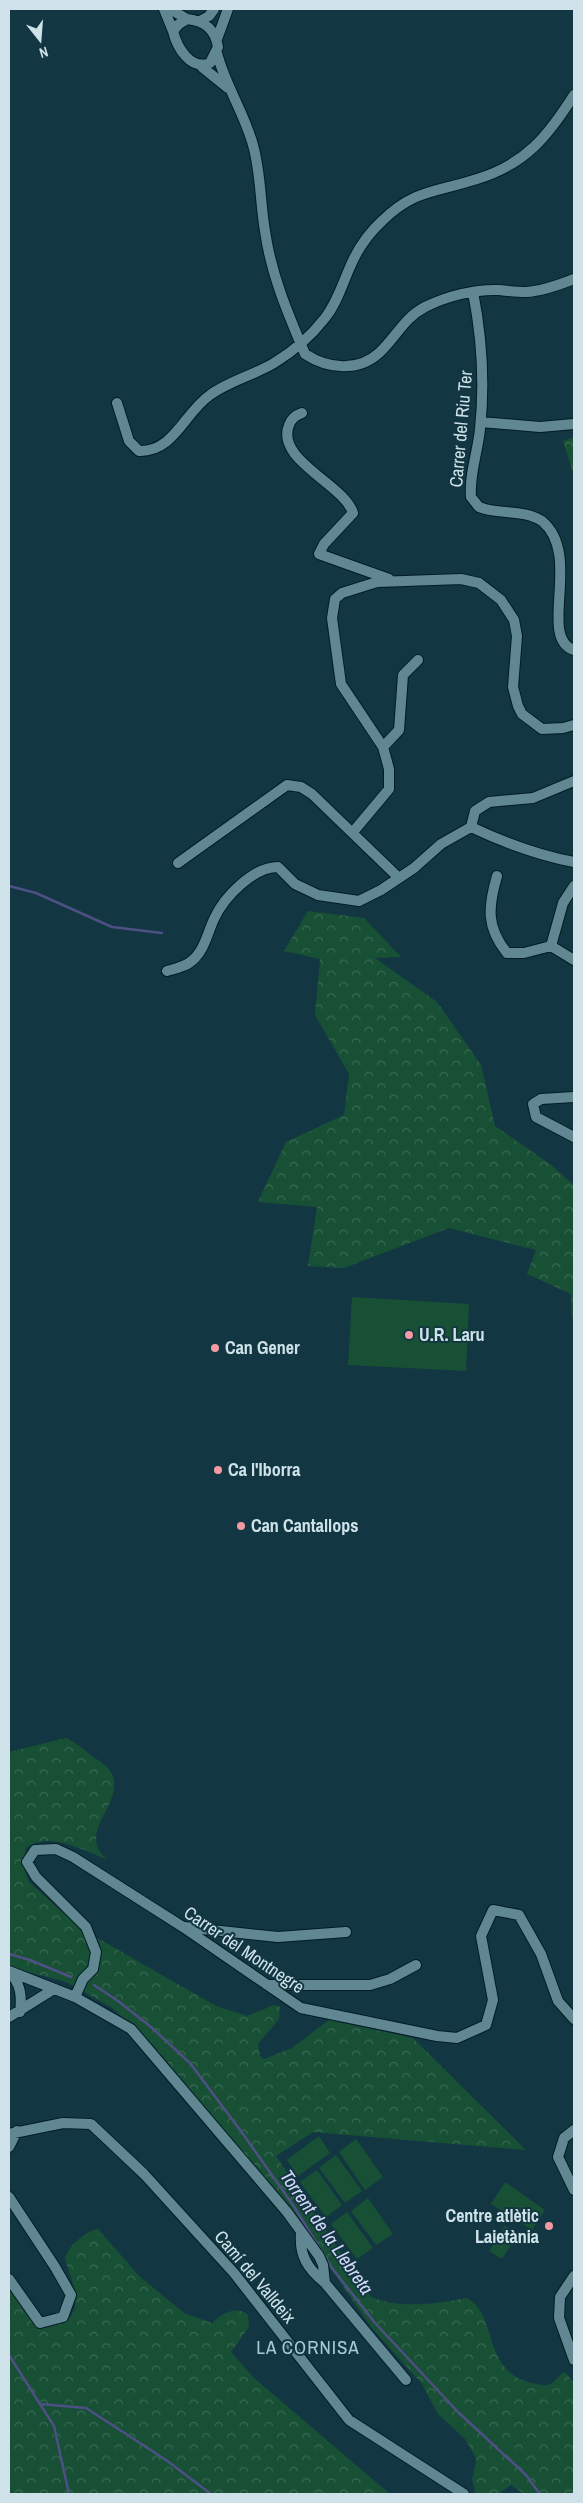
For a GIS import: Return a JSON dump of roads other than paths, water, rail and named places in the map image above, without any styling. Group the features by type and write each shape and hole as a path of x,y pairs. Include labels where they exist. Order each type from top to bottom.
{"street":[{"path":"164,9 181,50 196,65 202,67 230,89"},
{"path":"170,9 187,19 200,21 212,30 217,39"},
{"path":"200,21 209,16 214,9"},
{"path":"228,9 217,39 217,53 230,89 245,118 253,143 258,165 265,232 272,267 305,354 323,364 343,367 362,363 380,352 398,329 418,311 450,297 473,292 533,291 574,279"},
{"path":"173,31 187,19"},
{"path":"202,67 210,63 217,53"},
{"path":"117,403 129,441 139,451 151,452 164,445 209,395 273,363 300,344 326,316 340,292 357,252 382,220 417,196 442,187 487,176 518,160 552,130 574,94"},
{"name":"Carrer del Riu Ter","path":"473,292 483,366 481,422 471,497 474,502 485,509 531,516 542,521 556,536 565,564 559,631 564,644 574,650"},
{"path":"302,413 297,414 291,420 288,427 288,442 296,456 351,506 353,513 324,544 320,554 394,581"},
{"path":"481,422 540,427 574,424"},
{"path":"353,832 389,789 388,769 383,747 341,684 335,646 332,607 336,599 351,588 377,582 394,581 462,579 479,583 494,593 511,613 516,627 513,687 518,706 528,720 542,729 563,728 574,724"},
{"path":"383,747 399,730 403,675 418,660"},
{"path":"472,827 475,811 490,802 533,798 574,781"},
{"path":"178,864 287,785 301,787 312,794 399,878"},
{"path":"472,827 542,856 574,862"},
{"path":"167,971 189,963 208,936 214,918 236,889 270,867 278,867 295,884 318,895 359,901 399,878 441,844 472,827"},
{"path":"497,876 489,915 497,940 507,953 524,953 552,946 574,960"},
{"path":"552,946 563,903 574,886"},
{"path":"574,1097 541,1099 532,1104 536,1117 574,1137"},
{"name":"Carrer del Montnegre","path":"75,1997 83,1979 93,1968 96,1952 86,1927 36,1877 27,1862 36,1850 56,1849 73,1857 183,1927 301,2008 437,2036 458,2038 486,2025 493,2000 481,1936 493,1910 519,1915 541,1954 558,2001 574,2019"},
{"path":"183,1927 278,1937 346,1932"},
{"path":"266,1984 370,1985 390,1979 416,1965"},
{"path":"9,1971 75,1997 131,2029 288,2212 319,2256 323,2265 325,2283"},
{"path":"9,1971 16,1978 22,1996 20,2012"},
{"path":"9,2018 54,1989"},
{"name":"Camí del Valldeix","path":"13,2132 63,2123 91,2124 144,2174 234,2273 349,2420 464,2494"},
{"path":"574,2130 564,2138 558,2157 574,2190"},
{"path":"9,2147 13,2132"},
{"path":"9,2197 56,2267 71,2295 63,2317 40,2323 9,2279"},
{"path":"301,2233 301,2254 305,2262 313,2273 325,2283 406,2380"},
{"path":"574,2276 560,2297 559,2318 574,2360"}],"waterway":[{"path":"9,886 36,893 112,927 162,933"},
{"name":"Torrent de la Llebreta","path":"9,1954 30,1960 71,1977"},
{"name":"Torrent de la Llebreta","path":"94,1985 151,2027 190,2063 293,2205 332,2268 375,2323 458,2412 526,2475 540,2494"},
{"path":"9,2355 40,2404 86,2408 166,2460 211,2494"},
{"path":"40,2404 54,2426 69,2494"}],"place":[{"name":"U.R. Laru","path":"409,1335"},
{"name":"Can Gener","path":"215,1348"},
{"name":"Ca l'Iborra","path":"218,1470"},
{"name":"Can Cantallops","path":"241,1526"},
{"name":"Centre atlètic Laietània","path":"549,2226"}],"district":[{"name":"LA CORNISA","path":"308,2347"}]}
